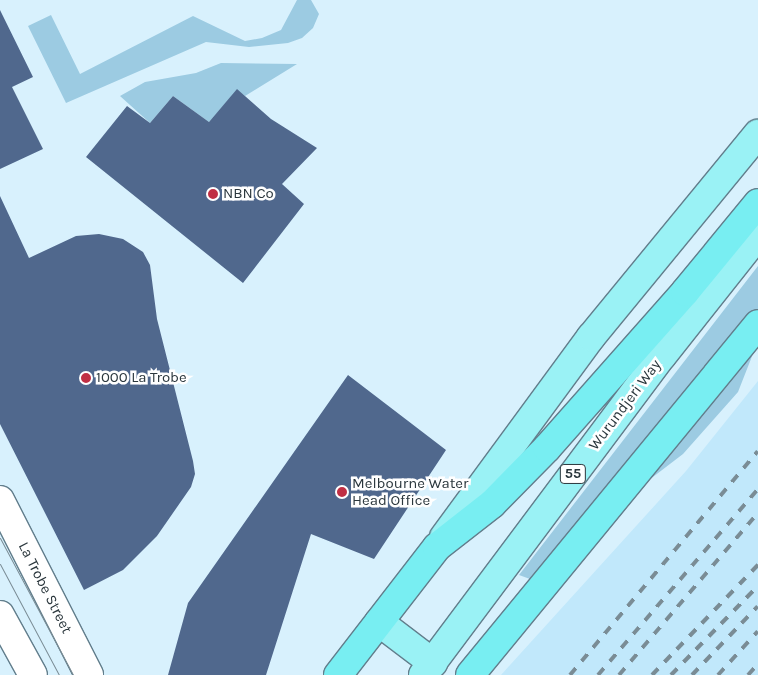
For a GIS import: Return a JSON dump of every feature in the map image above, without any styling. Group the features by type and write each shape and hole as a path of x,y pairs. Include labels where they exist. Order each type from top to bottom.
{"highway":[{"name":"Wurundjeri Way","path":"338,675 437,547 492,504 586,405 758,203"},
{"path":"470,675 758,324"}],"main road":[{"name":"Wurundjeri Way","path":"437,547 591,337 758,134"},
{"name":"Wurundjeri Way","path":"428,669 656,364 758,235"},
{"path":"378,622 428,669"}],"street":[{"name":"La Trobe Street","path":"0,500 89,675"},
{"path":"0,615 34,675"}],"shaded area":[{"path":"297,0 311,0 319,14 313,28 302,38 288,43 249,47 206,42 66,103 28,26 51,15 80,74 193,16 245,41 262,38 281,30"},
{"path":"221,63 297,64 245,96 237,90 209,122 173,96 150,123 120,96 145,82 196,73"},
{"path":"758,266 758,341 738,392 683,454 632,493 549,575 530,579 519,575"},
{"path":"758,381 758,675 501,675 686,471"}],"building":[{"path":"0,10 33,77 12,87 43,149 0,169"},
{"name":"NBN Co","path":"237,89 271,119 317,148 282,184 304,204 243,283 86,157 127,106 150,123 173,96 209,122"},
{"name":"1000 La Trobe","path":"0,196 29,258 76,236 99,234 123,239 143,252 150,265 157,319 193,461 195,474 191,487 157,536 123,570 84,590 0,424"},
{"name":"Melbourne Water Head Office","path":"348,375 446,450 374,559 311,534 266,675 168,675 188,603"}],"tram line":[{"path":"0,538 73,675"},
{"path":"0,564 59,675"}],"railway":[{"path":"570,675 758,451"},
{"path":"598,675 758,489"},
{"path":"619,675 758,513"},
{"path":"652,675 758,565"},
{"path":"671,675 758,586"},
{"path":"692,675 758,606"},
{"path":"718,675 758,631"},
{"path":"748,675 758,664"}],"place":[{"name":"NBN Co","path":"213,194"},
{"name":"1000 La Trobe","path":"86,378"},
{"name":"Melbourne Water Head Office","path":"342,492"}]}
